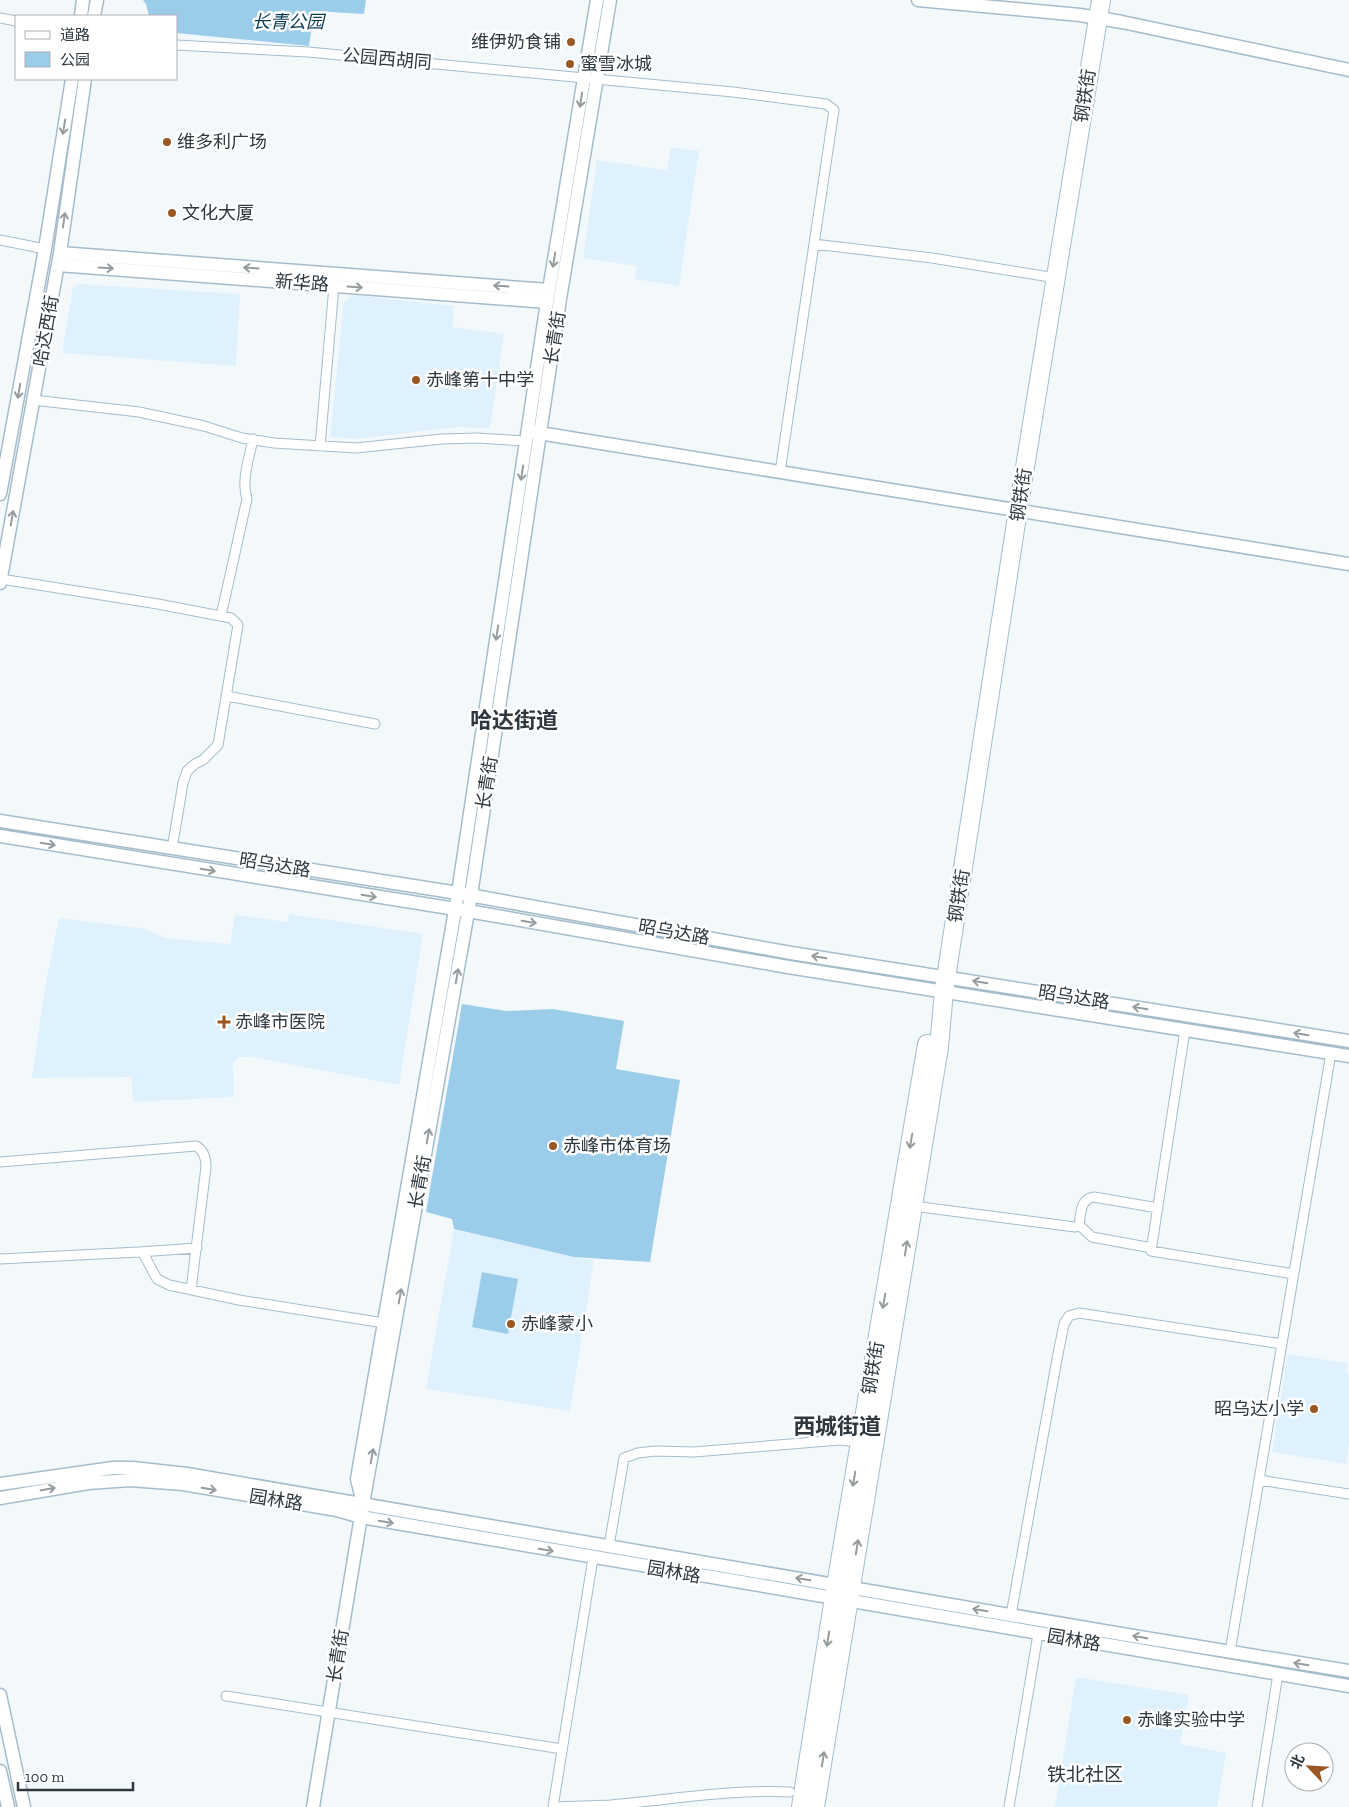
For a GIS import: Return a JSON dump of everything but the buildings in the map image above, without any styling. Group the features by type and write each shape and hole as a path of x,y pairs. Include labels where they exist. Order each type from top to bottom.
{"highway":[{"name":"钢铁街","path":"801,1807 913,1206 939,1047 945,984 1018,510 1100,0"},
{"name":"钢铁街","path":"815,1807 860,1442 927,1044 945,984"}],"main road":[{"path":"81,15 84,0"},
{"path":"94,15 97,0"},
{"name":"长青街","path":"313,1807 462,910 531,435 590,79 597,0"},
{"name":"长青街","path":"531,435 548,296 590,79 610,0"},
{"path":"918,0 1098,18 1349,70"},
{"name":"哈达西街","path":"0,494 2,473 45,249 72,80"},
{"name":"哈达西街","path":"0,583 59,259 85,80"},
{"name":"新华路","path":"59,259 334,286 548,296"},
{"name":"新华路","path":"59,259 548,296"},
{"path":"531,435 780,472 1349,564"},
{"name":"昭乌达路","path":"0,821 464,894 782,951 1185,1030 1349,1056"},
{"name":"昭乌达路","path":"0,836 462,910 779,965 945,984 1349,1041"},
{"name":"长青街","path":"363,1504 357,1479 384,1323 462,910"},
{"name":"园林路","path":"0,1484 88,1471 133,1468 187,1474 609,1546 1038,1634 1349,1686"},
{"name":"园林路","path":"0,1498 112,1480 183,1484 337,1510 361,1517 593,1558 1011,1615 1349,1671"},
{"path":"0,1695 24,1807"},
{"path":"0,1771 8,1807"}],"street":[{"path":"0,18 15,21"},
{"name":"公园西胡同","path":"178,45 308,52 733,92 826,104 834,110 814,244"},
{"path":"0,240 45,249"},
{"path":"780,472 814,244 932,258 1056,278"},
{"path":"320,446 334,286"},
{"path":"33,400 139,412 274,443 356,448 459,438 531,435"},
{"path":"221,616 247,499 244,482 253,439"},
{"path":"1,579 232,618 238,625 218,745 203,760 191,767 185,777 172,849"},
{"path":"227,696 375,724"},
{"path":"1185,1030 1151,1251 1294,1274"},
{"path":"1230,1652 1331,1053"},
{"path":"0,1162 196,1146 201,1148 206,1158 206,1167 191,1290"},
{"path":"1079,1225 1083,1202 1087,1198 1158,1208"},
{"path":"913,1206 1075,1227 1079,1225"},
{"path":"1079,1225 1092,1237 1152,1248"},
{"path":"0,1259 197,1248"},
{"path":"139,1252 143,1253 157,1279 169,1285 238,1300 384,1323"},
{"path":"1011,1615 1056,1359 1064,1324 1069,1316 1079,1313 1282,1344"},
{"path":"609,1546 624,1458 638,1453 655,1451 694,1452 839,1440 860,1442"},
{"path":"1259,1480 1349,1494"},
{"path":"593,1558 562,1749 555,1807 611,1804 726,1792 790,1792"},
{"path":"1010,1807 1038,1634"},
{"path":"1257,1807 1278,1674"},
{"path":"226,1696 562,1749"}],"shaded area":[{"path":"671,147 699,151 679,286 635,279 637,266 583,258 597,160 667,170"},
{"path":"77,284 240,294 236,366 62,353 73,288"},
{"name":"赤峰第十中学","path":"353,295 454,306 453,327 504,334 490,428 457,427 355,439 330,437 344,302"},
{"name":"赤峰市医院","path":"289,914 423,934 399,1085 253,1057 239,1057 233,1062 234,1097 133,1102 132,1077 32,1078 45,987 59,918 146,929 165,938 230,944 235,915 288,922"},
{"name":"赤峰蒙小","path":"454,1229 594,1260 570,1411 426,1389"},
{"name":"昭乌达小学","path":"1288,1354 1347,1363 1346,1373 1349,1373 1349,1444 1346,1464 1272,1452"},
{"name":"赤峰实验中学","path":"1076,1677 1189,1695 1180,1744 1226,1753 1217,1807 1055,1807"}],"green space":[{"name":"长青公园","path":"143,0 366,0 364,14 314,11 309,46 178,33 178,15 149,15"},
{"name":"赤峰市体育场","path":"462,1004 506,1011 553,1009 624,1021 616,1069 680,1080 650,1262 574,1257 454,1229 452,1219 426,1212"},
{"path":"482,1272 518,1279 508,1334 472,1327"}],"place":[{"name":"维伊奶食铺","path":"571,42"},
{"name":"蜜雪冰城","path":"570,64"},
{"name":"维多利广场","path":"167,142"},
{"name":"文化大厦","path":"172,213"},
{"name":"赤峰第十中学","path":"416,380"},
{"name":"赤峰市医院","path":"224,1022"},
{"name":"赤峰市体育场","path":"553,1146"},
{"name":"赤峰蒙小","path":"511,1324"},
{"name":"昭乌达小学","path":"1314,1409"},
{"name":"赤峰实验中学","path":"1127,1720"}],"district":[{"name":"哈达街道","path":"514,720"},
{"name":"西城街道","path":"837,1426"},
{"name":"铁北社区","path":"1085,1774"}]}
